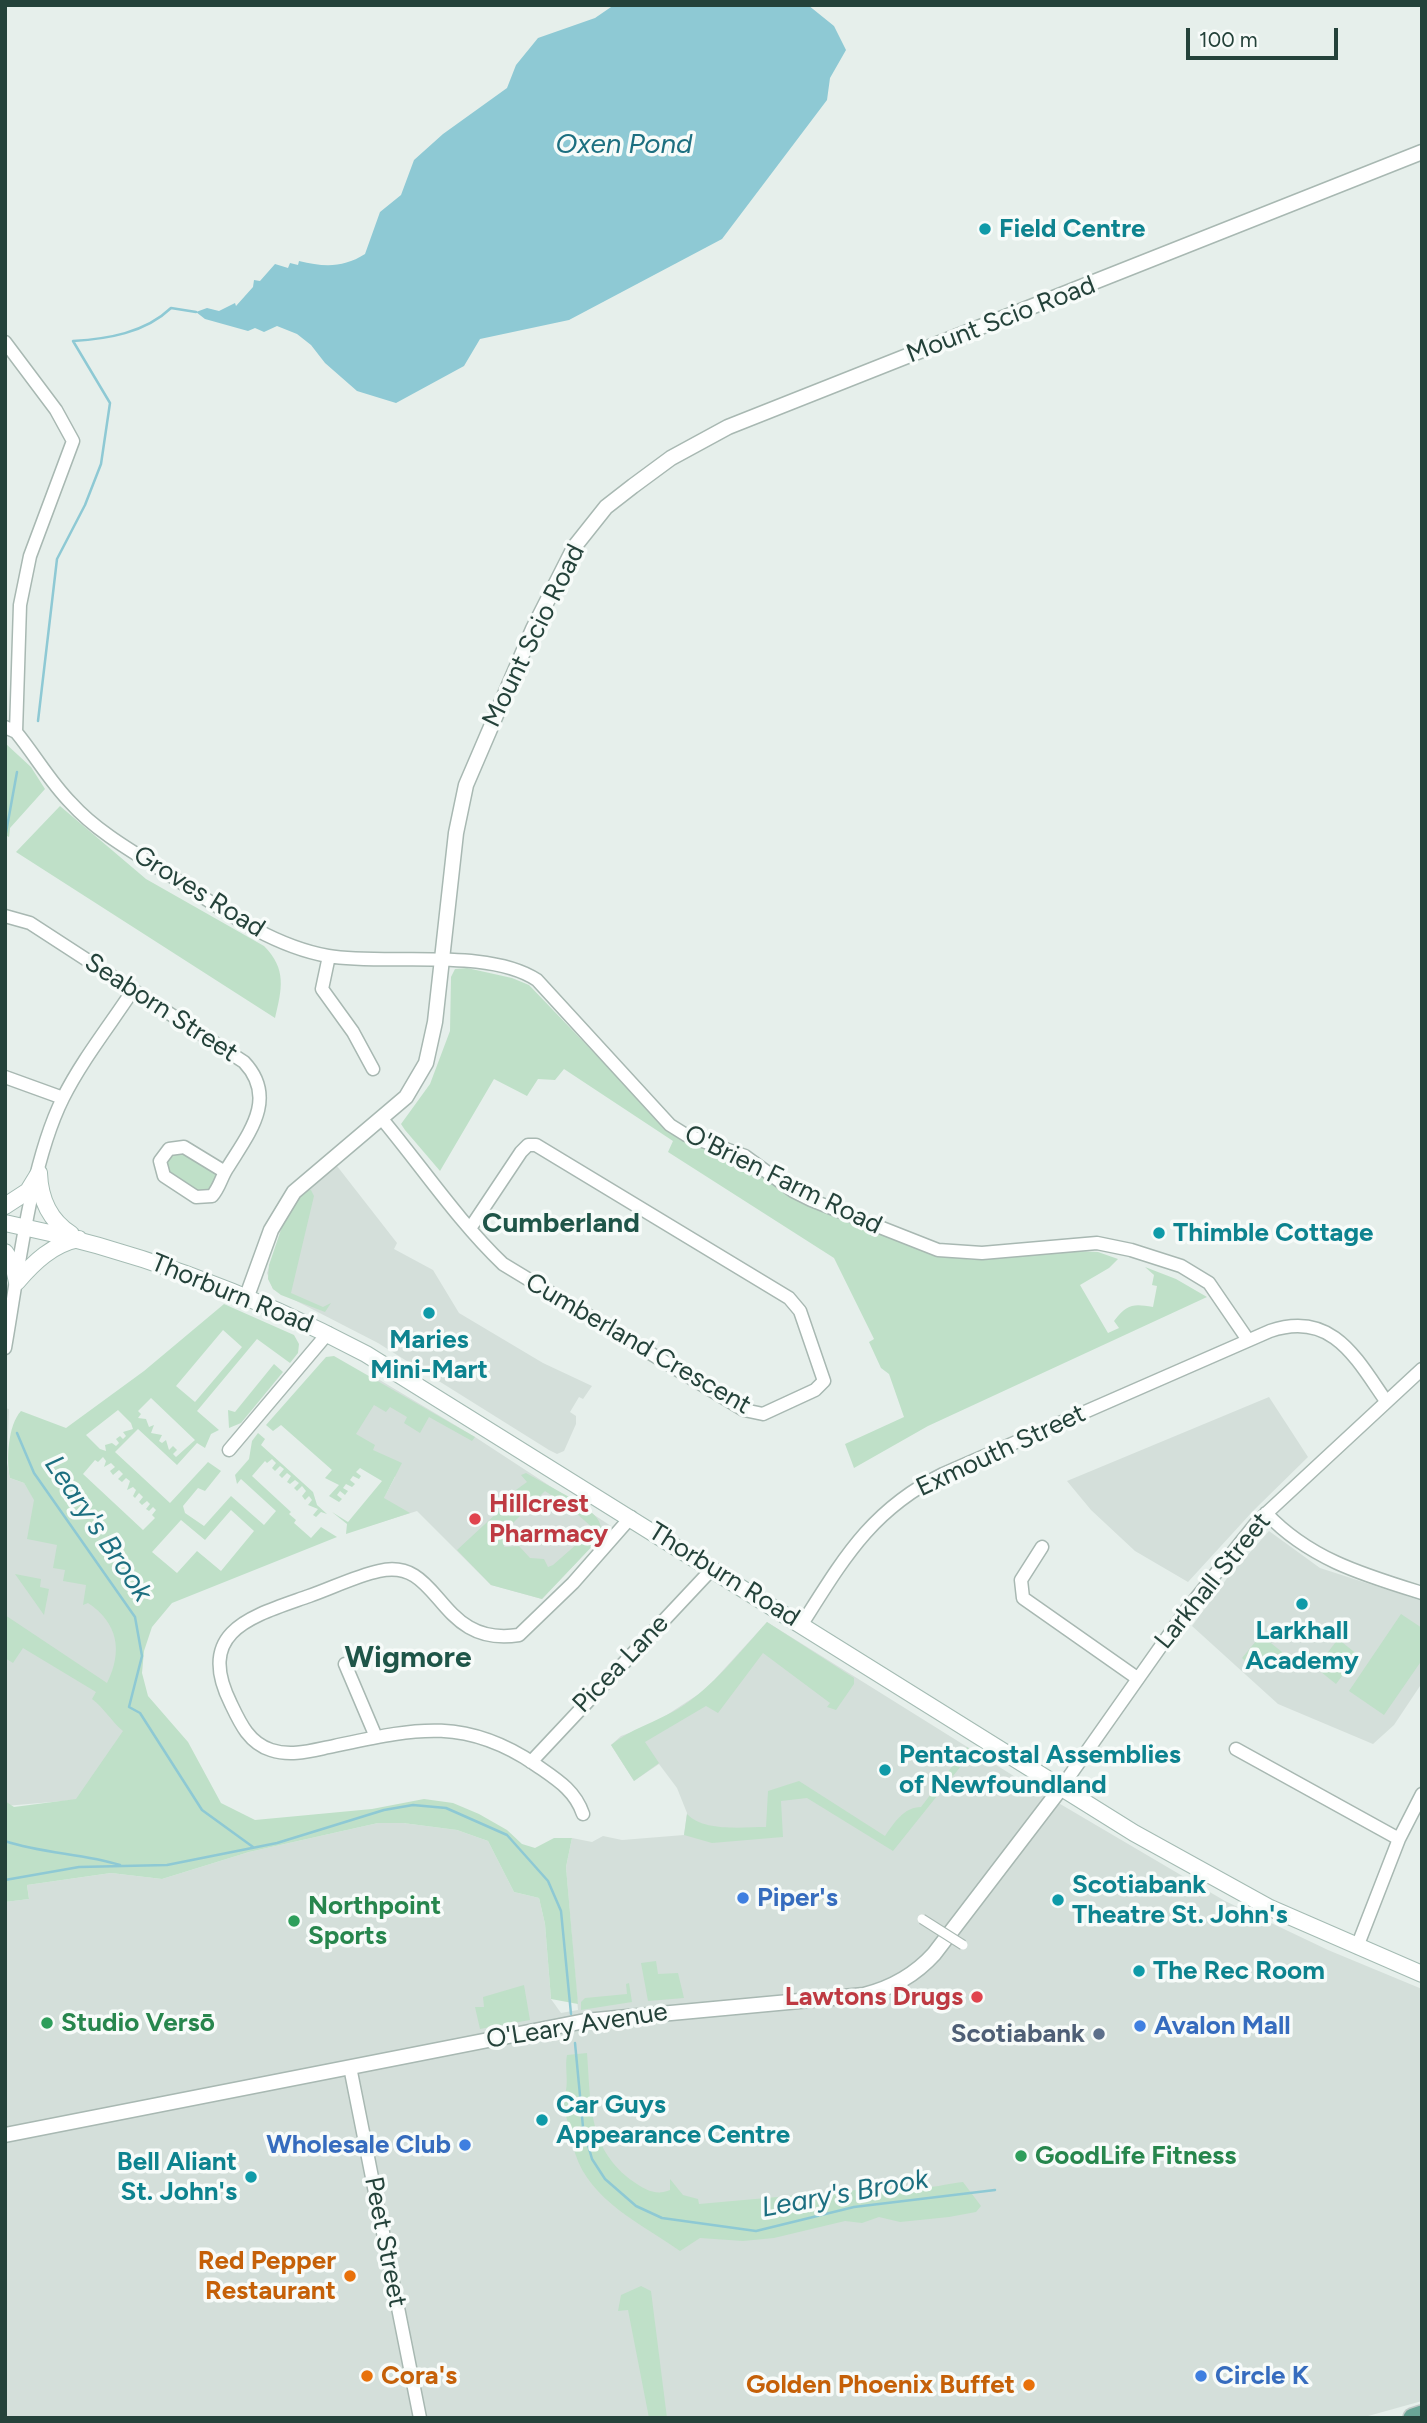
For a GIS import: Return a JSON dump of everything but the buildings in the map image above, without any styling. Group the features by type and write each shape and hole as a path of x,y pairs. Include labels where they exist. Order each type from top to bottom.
{"main road":[{"path":"5,1206 28,1191 39,1173"},
{"path":"39,1173 40,1191 48,1210 60,1227 79,1239"},
{"name":"Thorburn Road","path":"5,1223 79,1239 169,1266 247,1296 328,1334 414,1382 1061,1788 1225,1885 1357,1947 1422,1974"},
{"path":"17,1282 48,1252 63,1242 79,1239"},
{"path":"5,1252 13,1264 17,1282"},
{"path":"1413,2418 1422,2415"}],"street":[{"name":"Mount Scio Road","path":"247,1296 271,1230 294,1192 310,1175 406,1097 426,1063 435,1022 456,833 466,785 550,594 575,546 606,507 671,458 728,428 1422,152"},
{"path":"5,342 56,410 73,441 30,556 20,605 11,729"},
{"name":"Groves Road","path":"11,729 69,802 112,837 245,924 286,944 329,956 441,961"},
{"name":"Seaborn Street","path":"5,916 30,923 244,1062 257,1080 261,1105 258,1118 212,1196 196,1197 164,1175 160,1161 169,1149 184,1147 225,1171"},
{"path":"329,956 323,989 326,997 353,1032 373,1069"},
{"name":"O'Brien Farm Road","path":"441,961 465,962 528,974 537,980 670,1125 686,1135 745,1156 793,1191 811,1200 938,1250 982,1253 1097,1243 1132,1250 1181,1266 1209,1283 1248,1340"},
{"path":"5,1348 39,1173 63,1098 133,990"},
{"path":"5,1077 63,1098"},
{"name":"Cumberland Crescent","path":"382,1119 494,1255 519,1274 750,1414 763,1414 815,1390 824,1381 800,1311 789,1298 536,1145 528,1145 521,1152 471,1227"},
{"name":"Exmouth Street","path":"802,1624 870,1525 914,1491 943,1474 1248,1340 1290,1326 1327,1333 1351,1351 1386,1401"},
{"path":"229,1450 328,1334"},
{"name":"Larkhall Street","path":"1061,1788 1202,1590 1266,1513 1422,1369"},
{"path":"1266,1513 1280,1528 1328,1562 1422,1593"},
{"path":"583,1814 565,1786 531,1762 499,1743 460,1731 412,1730 295,1754 267,1749 254,1741 242,1728 221,1685 218,1671 223,1643 243,1621 381,1570 406,1572 417,1577 427,1584 459,1622 471,1631 495,1637 519,1635 573,1583 631,1517"},
{"path":"1042,1547 1021,1580 1023,1598 1138,1678"},
{"name":"Picea Lane","path":"531,1762 713,1568"},
{"path":"345,1664 376,1737"},
{"path":"1236,1749 1399,1839"},
{"name":"O'Leary Avenue","path":"5,2135 585,2021 864,1995 893,1985 911,1975 934,1954 1061,1788"},
{"path":"1357,1947 1399,1839 1422,1794"},
{"path":"922,1919 963,1945"},
{"name":"Peet Street","path":"349,2067 419,2418"}],"shaded area":[{"path":"337,1166 397,1243 394,1249 433,1270 459,1313 543,1363 592,1386 583,1399 579,1397 570,1412 576,1416 576,1424 564,1451 557,1454 549,1450 378,1343 273,1289 267,1273 284,1221 308,1189"},
{"path":"378,1379 475,1437 611,1526 542,1599 491,1585 417,1511 369,1526 395,1477 349,1450"},
{"path":"1269,1397 1308,1457 1253,1511 1188,1582 1135,1551 1091,1510 1067,1481"},
{"path":"5,1408 9,1409 7,1463 10,1478 24,1483 82,1575 118,1612 117,1634 120,1650 108,1684 157,1793 5,1806"},
{"path":"1269,1531 1320,1568 1422,1601 1422,1683 1394,1725 1373,1744 1278,1704 1192,1626 1228,1577"},
{"path":"767,1622 1033,1788 1225,1901 1328,1950 1422,1989 1422,2401 1361,2418 5,2418 5,1902 29,1899 27,1885 111,1873 162,1879 249,1852 378,1823 403,1823 457,1830 488,1841 514,1892 539,1898 545,1924 551,1999 561,2013 578,2010 566,1867 572,1838 592,1842 603,1836 622,1840 684,1835 687,1813 677,1788 659,1764 634,1781 611,1745 621,1736 653,1724 705,1690"}],"green space":[{"path":"5,743 31,767 45,789 10,828 9,837 5,835"},
{"path":"60,806 146,879 264,946 276,963 281,980 275,1018 16,852"},
{"path":"467,968 512,978 529,985 671,1133 744,1163 793,1198 941,1256 975,1260 1078,1251 1098,1252 1118,1259 1109,1268 1080,1285 1108,1333 1119,1328 1114,1321 1127,1308 1136,1305 1153,1307 1157,1286 1152,1285 1154,1275 1145,1267 1176,1279 1207,1297 928,1426 854,1468 845,1444 904,1417 889,1374 881,1368 869,1342 874,1339 834,1258 668,1152 673,1141 564,1069 555,1080 538,1079 527,1096 494,1079 440,1171 405,1130 401,1124 430,1084 450,1031 451,977 455,969"},
{"path":"177,1147 225,1172 204,1198 164,1176 163,1154"},
{"path":"311,1190 314,1196 291,1293 323,1307 331,1303 325,1312 281,1295 273,1289 268,1279 269,1265 284,1221 304,1191"},
{"path":"224,1304 294,1335 299,1344 298,1353 290,1363 257,1339 197,1411 219,1430 211,1434 205,1448 197,1443 177,1465 138,1429 115,1452 170,1503 208,1462 221,1471 205,1491 198,1488 183,1506 185,1513 204,1526 231,1496 264,1525 276,1511 241,1479 237,1484 235,1475 249,1459 252,1441 258,1433 265,1439 261,1445 313,1492 317,1505 327,1514 321,1512 316,1517 313,1515 318,1509 308,1505 312,1500 309,1496 305,1500 302,1496 306,1491 302,1486 297,1491 294,1488 299,1483 295,1480 290,1484 287,1482 291,1476 287,1473 282,1478 279,1475 284,1469 280,1466 275,1471 272,1468 276,1463 272,1459 267,1463 265,1461 252,1476 291,1512 289,1514 296,1520 294,1523 311,1538 321,1527 337,1537 172,1603 152,1627 144,1651 142,1673 148,1696 188,1742 221,1803 255,1820 372,1809 424,1799 453,1803 479,1814 507,1830 522,1844 535,1848 554,1838 572,1838 566,1867 578,2004 551,1999 545,1924 539,1898 514,1892 488,1841 457,1830 403,1823 378,1823 249,1852 162,1879 111,1873 27,1885 29,1899 5,1902 5,1801 14,1807 76,1799 123,1731 92,1699 96,1692 23,1648 13,1663 5,1658 5,1615 107,1683 116,1649 115,1638 106,1619 88,1603 83,1605 86,1585 63,1581 65,1570 53,1568 57,1545 27,1539 34,1500 24,1483 10,1478 8,1453 13,1425 21,1411 66,1428 144,1371","holes":["223,1330 242,1347 195,1402 176,1386","151,1398 195,1440 176,1457 173,1454 177,1450 173,1446 169,1450 166,1440 162,1443 159,1441 162,1435 151,1433 154,1425 149,1427 146,1419 138,1418 141,1414 138,1411","118,1410 131,1423 133,1429 123,1432 126,1436 116,1439 119,1443 116,1446 112,1443 105,1445 106,1451 100,1449 86,1435","103,1457 106,1461 104,1467 111,1463 115,1467 110,1471 113,1475 119,1470 123,1474 118,1479 122,1482 126,1478 130,1481 127,1490 133,1487 136,1490 133,1496 135,1498 139,1493 143,1497 139,1502 142,1505 147,1501 150,1504 146,1509 149,1511 153,1507 156,1510 152,1515 155,1518 143,1530 83,1474 95,1460 98,1462","231,1510 254,1531 221,1571 197,1551 177,1573 152,1552 181,1520 205,1540"]},
{"path":"334,1356 475,1437 472,1441 429,1417 420,1433 404,1423 407,1417 390,1407 386,1412 374,1405 356,1434 375,1445 373,1450 402,1463 384,1498 410,1513 346,1534 347,1524 332,1512 348,1522 382,1481 360,1468 356,1472 361,1476 359,1479 353,1476 350,1480 355,1484 352,1487 346,1484 343,1488 348,1491 345,1495 340,1491 337,1495 342,1499 339,1502 329,1496 339,1485 325,1478 332,1470 281,1425 273,1431 266,1425 326,1357"},
{"path":"274,1364 283,1372 241,1423 229,1428 228,1410 235,1412"},
{"path":"526,1473 571,1498 566,1505 545,1491 509,1527 504,1547 519,1546 530,1558 544,1559 548,1567 594,1529 576,1513 582,1505 594,1515 601,1528 599,1539 542,1599 491,1585 457,1550 512,1499 509,1495 527,1482 521,1475"},
{"path":"15,1574 41,1579 40,1587 49,1589 44,1615"},
{"path":"1401,1614 1422,1628 1422,1660 1384,1715 1349,1691"},
{"path":"767,1622 854,1678 854,1684 836,1710 827,1707 830,1703 763,1653 718,1713 706,1706 645,1742 659,1763 634,1781 611,1745 626,1734 670,1714 691,1700 725,1669"},
{"path":"1261,1635 1282,1652 1273,1663 1259,1667 1242,1658"},
{"path":"1338,1639 1358,1655 1336,1684 1316,1668"},
{"path":"967,1747 973,1751 893,1851 807,1798 781,1801 783,1837 712,1843 684,1835 687,1814 694,1820 713,1826 766,1827 768,1791 799,1781 885,1836 905,1813 921,1807"},
{"path":"656,1961 658,1974 678,1973 684,1998 648,2001 641,1963"},
{"path":"629,1983 632,2002 581,2010 581,2002 585,1998 627,1994 626,1984"},
{"path":"524,1985 530,2020 480,2029 475,2007 484,2007 483,1997"},
{"path":"587,2053 592,2108 600,2141 619,2169 647,2190 670,2190 670,2179 683,2195 698,2199 699,2204 856,2190 870,2184 914,2189 963,2182 981,2206 976,2212 949,2217 900,2222 879,2217 862,2223 845,2221 774,2238 743,2241 700,2238 680,2251 619,2210 592,2185 582,2170 562,2100 567,2084 567,2055"},
{"path":"641,2286 651,2291 667,2418 649,2418 628,2310 618,2311 621,2295"}],"water":[{"name":"Oxen Pond","path":"614,5 808,5 834,26 846,50 830,78 827,100 722,239 569,320 480,339 464,366 396,403 357,391 297,334 277,326 264,332 255,328 248,331 205,319 196,312 207,308 219,311 235,303 236,306 253,287 254,280 260,281 275,264 288,268 290,263 298,265 299,261 333,265 349,262 365,254 380,212 401,195 414,160 443,134 507,88 516,65 538,38 595,18"}],"waterway":[{"path":"38,721 57,559 85,505 101,464 110,403 73,341 99,339 138,329 161,317 171,308 196,312"},
{"path":"5,838 17,772"},
{"name":"Leary's Brook","path":"17,1433 34,1473 135,1617 142,1656 129,1707 140,1713 202,1810 253,1847"},
{"name":"Leary's Brook","path":"5,1880 79,1867 167,1865 277,1843 384,1810 413,1805 446,1808 507,1835 548,1881 561,1911 571,2014"},
{"path":"5,1841 120,1865"},
{"name":"Leary's Brook","path":"575,2043 583,2127 592,2159 605,2179 636,2206 662,2218 756,2231 854,2207 995,2190"}],"place":[{"name":"Field Centre","path":"985,229"},
{"name":"Thimble Cottage","path":"1159,1233"},
{"name":"Maries Mini-Mart","path":"429,1313"},
{"name":"Hillcrest Pharmacy","path":"475,1519"},
{"name":"Larkhall Academy","path":"1302,1604"},
{"name":"Pentacostal Assemblies of Newfoundland","path":"885,1770"},
{"name":"Piper's","path":"743,1898"},
{"name":"Scotiabank Theatre St. John's","path":"1058,1900"},
{"name":"Northpoint Sports","path":"294,1921"},
{"name":"The Rec Room","path":"1139,1971"},
{"name":"Lawtons Drugs","path":"977,1997"},
{"name":"Studio Versō","path":"47,2023"},
{"name":"Avalon Mall","path":"1140,2026"},
{"name":"Scotiabank","path":"1099,2034"},
{"name":"Car Guys Appearance Centre","path":"542,2120"},
{"name":"Wholesale Club","path":"465,2145"},
{"name":"GoodLife Fitness","path":"1021,2156"},
{"name":"Bell Aliant St. John's","path":"251,2177"},
{"name":"Red Pepper Restaurant","path":"350,2276"},
{"name":"Cora's","path":"367,2376"},
{"name":"Circle K","path":"1201,2376"},
{"name":"Golden Phoenix Buffet","path":"1029,2385"}],"district":[{"name":"Cumberland","path":"561,1224"},
{"name":"Wigmore","path":"408,1658"}]}
